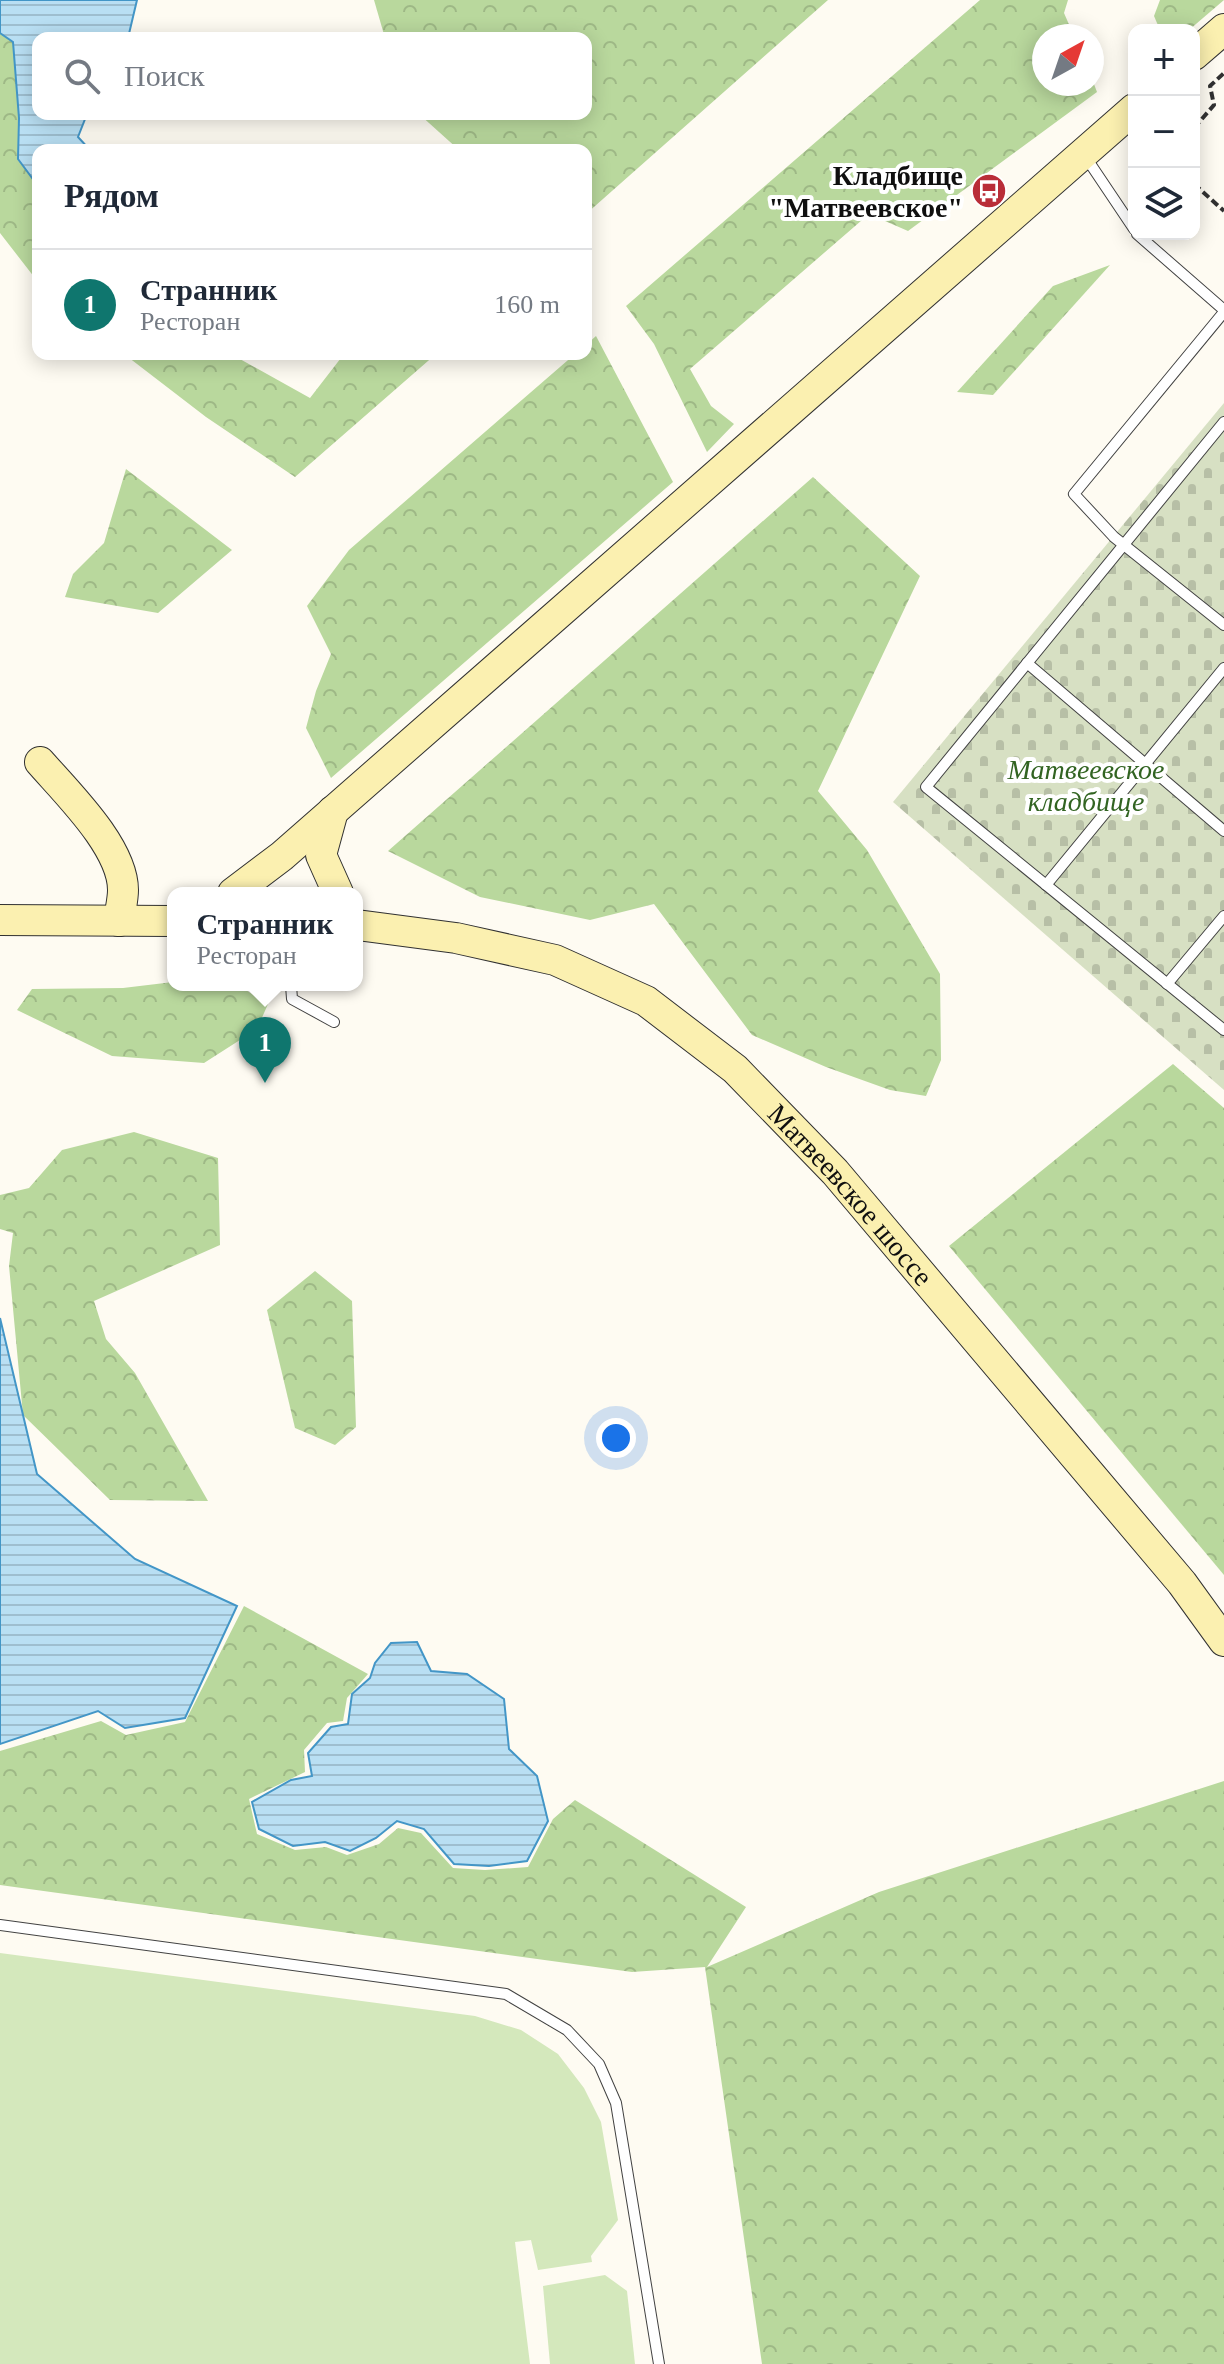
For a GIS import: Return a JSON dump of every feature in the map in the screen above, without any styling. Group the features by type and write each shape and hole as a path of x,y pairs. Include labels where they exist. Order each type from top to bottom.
{"main road":[{"path":"1200,50 1224,29"},
{"path":"241,887 282,856 1128,114"},
{"path":"40,762 88,817 116,860 123,888 119,921"},
{"path":"333,811 321,855 335,887"},
{"path":"0,920 165,919"},
{"name":"Матвеевское шоссе","path":"363,921 555,960 646,1001 735,1069 835,1172 1182,1583 1224,1641"}],"lane":[{"path":"1084,154 1128,220"},
{"path":"1144,240 1224,311 1074,494 1114,537 1224,625"},
{"path":"1224,422 926,787 1224,1030"},
{"path":"1027,663 1224,831"},
{"path":"1046,885 1224,668"},
{"path":"1167,984 1224,916"},
{"path":"291,991 292,999 334,1022"},
{"path":"0,1925 506,1994 567,2030 599,2064 616,2103 659,2364"}],"path":[{"path":"1200,121 1214,105 1210,86 1224,73"},
{"path":"1200,189 1224,211"}],"green space":[{"path":"374,0 828,0 592,209 592,144 452,144 426,120 592,120 592,32 383,32"},
{"path":"980,0 1068,0 1064,13 1069,24 1032,24 1032,96 1092,96 908,231 869,214 690,369 711,406 734,424 707,452 654,344 626,306"},
{"path":"1160,0 1224,0 1196,24 1157,24 1154,16"},
{"path":"0,33 13,42 19,119 18,159 32,178 32,274 0,233"},
{"path":"1110,265 993,395 957,392 1053,286"},
{"path":"596,336 673,482 331,778 306,728 331,654 307,606 349,550 568,360 592,360 592,340"},
{"path":"132,360 242,360 310,398 339,360 429,360 295,477 206,417"},
{"name":"Матвеевское кладбище","path":"1224,403 1224,1090 893,802"},
{"path":"126,469 232,550 158,613 65,597 73,574 104,543"},
{"path":"813,477 920,576 818,791 867,850 940,974 941,1060 926,1096 890,1090 752,1035 654,904 590,920 480,897 388,851"},
{"path":"167,983 167,991 247,991 268,1004 257,1029 204,1063 112,1056 17,1010 32,989 123,988"},
{"path":"1173,1064 1224,1108 1224,1575 949,1246"},
{"path":"134,1132 218,1158 220,1245 94,1301 106,1339 135,1373 208,1501 110,1500 23,1415 9,1266 13,1233 0,1229 0,1195 29,1188 62,1150"},
{"path":"315,1271 352,1301 356,1427 335,1445 295,1428 267,1310"},
{"path":"244,1606 368,1674 347,1698 343,1721 327,1723 304,1750 305,1772 249,1799 257,1834 295,1850 326,1847 347,1855 379,1844 398,1828 421,1833 453,1868 485,1870 528,1867 553,1819 575,1800 746,1907 707,1967 879,1892 1224,1781 1224,2364 762,2364 705,1967 632,1972 0,1885 0,1751 101,1721 126,1735 185,1722"},
{"path":"0,1953 475,2016 521,2030 558,2054 584,2088 601,2122 618,2220 591,2256 592,2262 538,2270 531,2240 515,2242 530,2364 0,2364"},
{"path":"605,2275 627,2291 635,2364 550,2364 543,2286"}],"water":[{"path":"0,0 137,0 129,32 32,32 32,120 85,120 78,137 84,144 32,144 32,178 18,159 19,118 13,42 0,33"},
{"path":"0,1318 37,1474 135,1559 237,1606 185,1718 125,1728 98,1711 0,1744"},
{"path":"417,1642 431,1671 467,1674 504,1699 509,1749 537,1776 548,1821 527,1861 489,1866 454,1864 424,1829 397,1821 376,1838 350,1851 325,1842 293,1846 259,1829 252,1802 291,1780 312,1776 308,1753 331,1727 348,1724 352,1694 370,1678 375,1663 391,1643"}],"place":[{"name":"Кладбище \"Матвеевское\"","path":"989,191"},
{"name":"Странник","path":"265,1083"}]}
